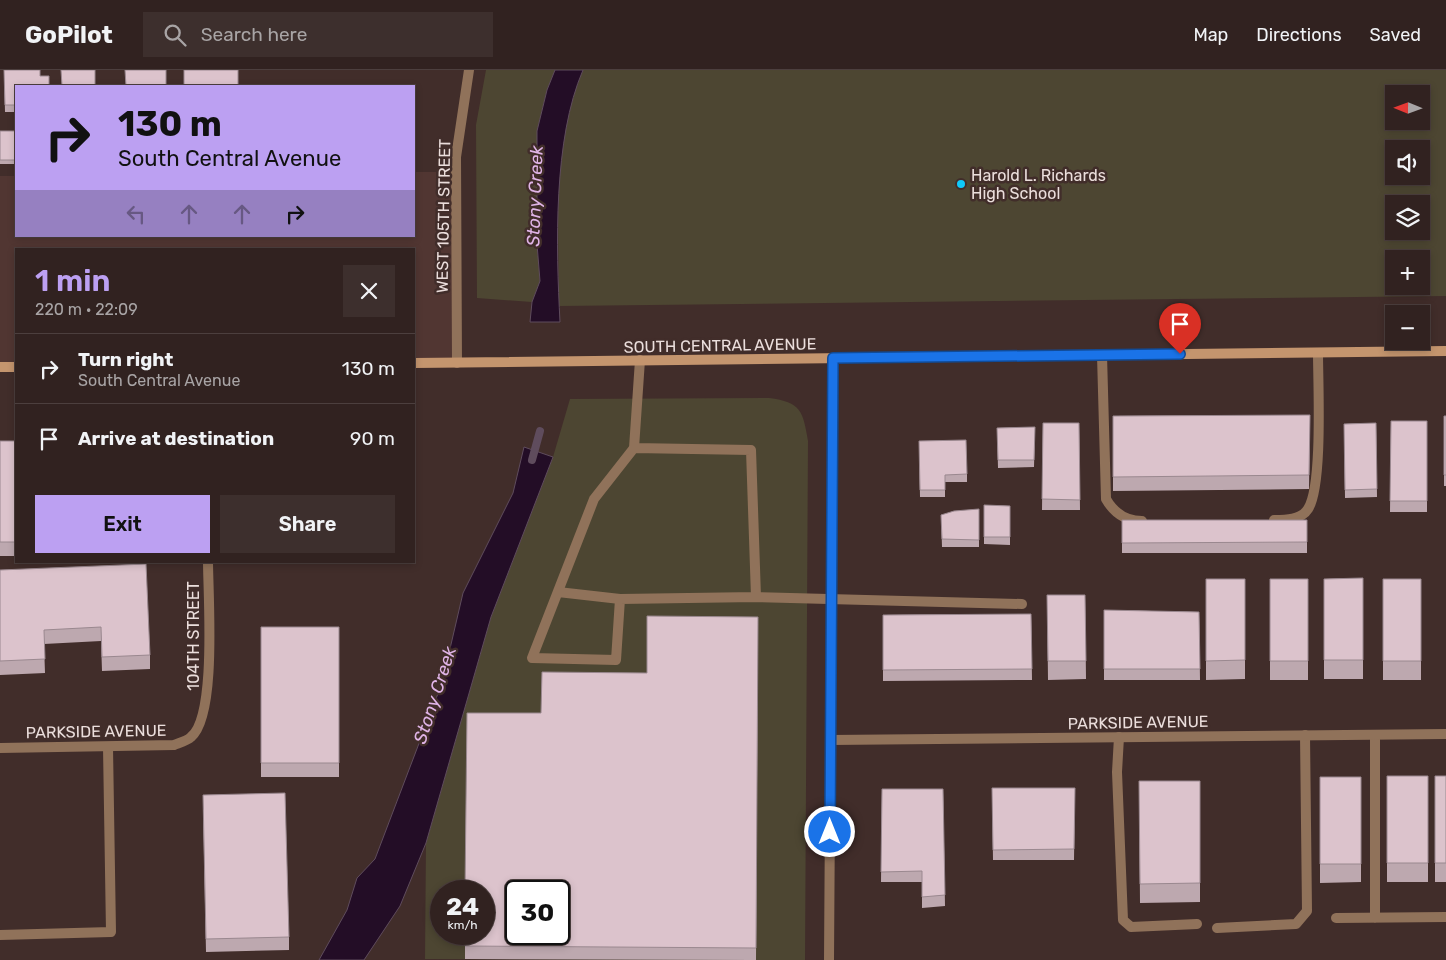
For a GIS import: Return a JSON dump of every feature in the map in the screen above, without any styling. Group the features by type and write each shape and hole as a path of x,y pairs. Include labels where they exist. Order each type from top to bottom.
{"street":[{"name":"WEST 105TH STREET","path":"457,363 456,157 469,70"},
{"name":"SOUTH CENTRAL AVENUE","path":"415,363 1446,351"},
{"path":"1266,520 1286,520 1300,516 1308,509 1314,493 1317,472 1318,353"},
{"path":"1102,355 1106,499 1111,508 1122,517 1132,521 1150,521"},
{"path":"829,960 833,358"},
{"path":"620,599 616,660 532,658 594,499 634,448 640,360"},
{"path":"0,368 15,367"},
{"path":"634,448 751,450 756,597"},
{"name":"104TH STREET","path":"192,737 203,718 208,696 208,563"},
{"path":"558,592 620,599 756,597 1022,604"},
{"path":"1375,734 1375,918"},
{"name":"PARKSIDE AVENUE","path":"830,740 1446,734"},
{"path":"1216,928 1296,924 1307,911 1305,735"},
{"name":"PARKSIDE AVENUE","path":"0,748 174,745 192,737"},
{"path":"1119,737 1117,772 1123,920 1131,927 1197,924"},
{"path":"0,935 111,932 108,747"},
{"path":"1336,918 1446,917"}],"shaded area":[{"path":"486,70 555,70 547,90 537,131 537,244 540,281 532,302 477,298 476,125"},
{"path":"555,70 583,70 573,98 561,160 558,228 560,322 530,322 532,302 540,281 537,244 537,131 547,90"},
{"name":"Harold L. Richards High School","path":"583,70 1446,70 1446,296 559,306 559,186 561,156 573,98"},
{"path":"415,172 456,172 457,363 415,363 415,248 15,248 15,367 0,367 0,176 15,176 15,237 415,237"},
{"path":"769,398 794,405 802,415 808,441 805,960 425,959 426,843 491,617 553,457 570,399"},
{"path":"524,447 553,457 491,617 426,843 400,906 364,960 319,960 347,910 357,878 375,859 442,683 463,593 513,493"}],"building":[{"path":"4,70 40,70 40,76 49,76 49,85 15,85 15,105 5,105"},
{"path":"61,70 95,70 95,85 62,85"},
{"path":"125,70 166,70 166,85 126,85"},
{"path":"184,70 238,70 238,85 184,85"},
{"path":"0,131 15,131 15,160 0,160"},
{"path":"1310,415 1309,475 1113,477 1113,416"},
{"path":"1444,416 1446,416 1446,475 1444,475"},
{"path":"1391,421 1427,421 1427,501 1390,501"},
{"path":"1043,423 1079,423 1080,500 1042,499"},
{"path":"1376,423 1377,489 1345,490 1344,424"},
{"path":"1035,427 1034,460 998,460 997,428"},
{"path":"966,440 967,474 945,475 945,490 920,490 919,441"},
{"path":"0,441 15,441 15,542 0,542"},
{"path":"984,505 1010,506 1010,537 984,537"},
{"path":"979,509 979,540 942,539 941,515 954,511"},
{"path":"1122,520 1307,520 1307,542 1122,543"},
{"path":"146,564 150,655 102,657 101,627 44,630 45,659 0,661 0,570"},
{"path":"1363,578 1363,660 1324,660 1324,579"},
{"path":"1206,579 1245,579 1245,660 1206,661"},
{"path":"1270,579 1308,579 1308,661 1270,661"},
{"path":"1383,579 1421,579 1421,661 1383,661"},
{"path":"1047,595 1085,595 1086,661 1048,661"},
{"path":"1104,610 1199,612 1200,669 1104,669"},
{"path":"1031,614 1032,669 883,670 883,615"},
{"path":"647,616 758,617 756,948 465,946 495,945 495,880 465,880 467,713 541,713 542,672 647,673"},
{"path":"261,627 339,627 339,763 261,763"},
{"path":"1387,776 1428,776 1428,863 1387,863"},
{"path":"1435,776 1446,776 1446,863 1435,863"},
{"path":"1320,777 1361,777 1361,864 1320,864"},
{"path":"1139,781 1200,781 1200,883 1140,884"},
{"path":"992,788 1075,788 1074,849 993,850"},
{"path":"882,789 943,789 945,895 922,897 922,871 881,872"},
{"path":"285,793 289,937 206,939 203,795"}],"waterway":[{"name":"Stony Creek","path":"532,460 540,431"}],"place":[{"name":"Harold L. Richards High School","path":"961,184"}],"route":[{"path":"830,832 833,358 1180,354"}]}
